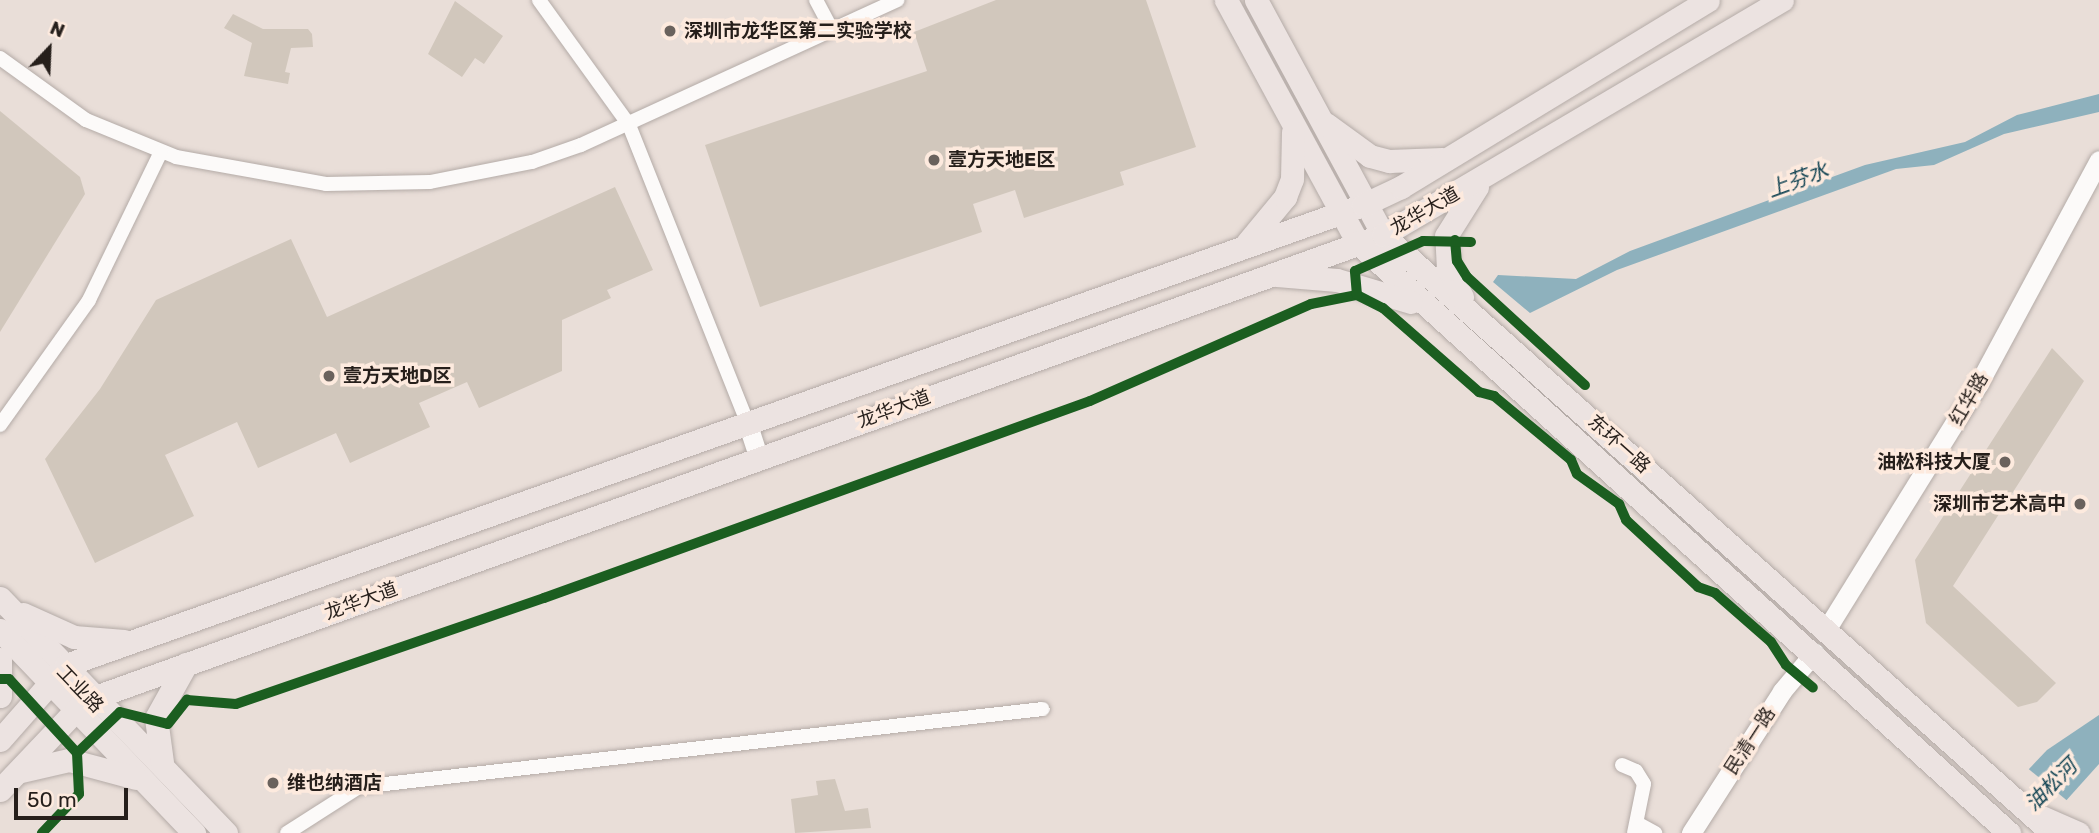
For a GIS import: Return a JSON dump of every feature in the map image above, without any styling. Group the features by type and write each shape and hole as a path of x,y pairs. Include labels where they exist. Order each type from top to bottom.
{"main road":[{"name":"东环一路","path":"1226,0 1357,243 1420,305 1814,653 2007,832"},
{"name":"东环一路","path":"1256,0 1363,205 1384,234 1450,287 1471,312 1996,783 2028,810 2060,831"},
{"name":"龙华大道","path":"66,666 1363,205 1448,158 1708,0"},
{"name":"龙华大道","path":"7,782 76,710 98,696 1384,234 1488,176 1782,0"},
{"path":"1315,114 1370,156 1389,161 1448,158"},
{"path":"1238,249 1262,229 1285,197 1292,179 1292,126"},
{"path":"1450,287 1445,257 1448,227 1488,176"},
{"path":"1270,275 1361,285 1420,305"},
{"path":"0,598 39,624 74,637 134,641"},
{"name":"工业路","path":"0,598 98,696 226,833"},
{"name":"工业路","path":"0,630 194,833"},
{"path":"0,659 0,696"},
{"path":"165,768 157,749 156,718 186,664"},
{"path":"0,740 66,666"},
{"path":"7,782 43,763 85,761 147,785"}],"street":[{"path":"539,0 629,125 759,458"},
{"path":"816,0 832,30"},
{"path":"0,58 86,121 161,152 274,178 391,185 481,175 532,162 629,125 897,0"},
{"path":"0,425 89,300 161,152"},
{"name":"红华路","path":"1826,630 1979,383 2099,160"},
{"name":"民清一路","path":"1690,833 1782,691 1814,653"},
{"path":"286,833 359,787 1043,709"},
{"path":"1622,765 1636,771 1644,784 1635,828 1655,833"}],"water":[{"path":"2099,94 2099,112 2004,134 1934,165 1896,169 1617,270 1530,313 1493,282 1498,275 1576,279 1630,251 1865,165 1965,142 2017,115"},
{"name":"油松河","path":"2099,715 2099,764 2037,833 1968,833 2047,750"}],"pier":[{"path":"2025,766 2070,803 2042,833 1964,833"}],"building":[{"name":"壹方天地E区","path":"996,0 1146,0 1196,147 1120,172 1124,185 1024,218 1015,190 973,204 982,232 760,307 705,145 927,71 914,32"},
{"path":"455,1 503,36 484,64 475,58 462,77 428,54"},
{"path":"233,14 263,29 308,29 312,34 313,47 291,48 285,72 290,73 288,84 244,76 252,43 224,28"},
{"path":"0,111 80,177 85,194 0,332"},
{"name":"壹方天地D区","path":"615,187 653,270 607,290 611,298 562,320 562,371 479,408 467,382 419,403 430,427 350,463 336,433 258,468 237,422 165,455 194,516 95,563 45,459 100,389 156,300 291,239 327,317"},
{"name":"油松科技大厦","path":"2052,348 2084,381 1953,586 2056,683 2037,702 2018,707 1926,623 1915,560"},
{"path":"835,779 845,811 868,808 871,828 795,833 791,799 818,795 816,781"}],"cycle path":[{"path":"1455,240 1457,261 1467,277 1585,385"},
{"path":"77,753 120,712 168,724 187,700 236,704 544,598 1090,401 1311,304 1357,295 1355,271 1423,241 1471,242"},
{"path":"1357,295 1383,308 1479,392 1494,396 1571,460 1577,474 1619,504 1626,520 1698,587 1715,593 1771,642 1786,665 1813,688"},
{"path":"0,679 9,679 77,753 79,794 42,833"}],"place":[{"name":"深圳市龙华区第二实验学校","path":"670,31"},
{"name":"壹方天地E区","path":"934,160"},
{"name":"壹方天地D区","path":"329,376"},
{"name":"油松科技大厦","path":"2005,462"},
{"name":"深圳市艺术高中","path":"2080,504"},
{"name":"维也纳酒店","path":"273,783"}],"water label":[{"name":"上芬水","path":"1798,180"}]}
